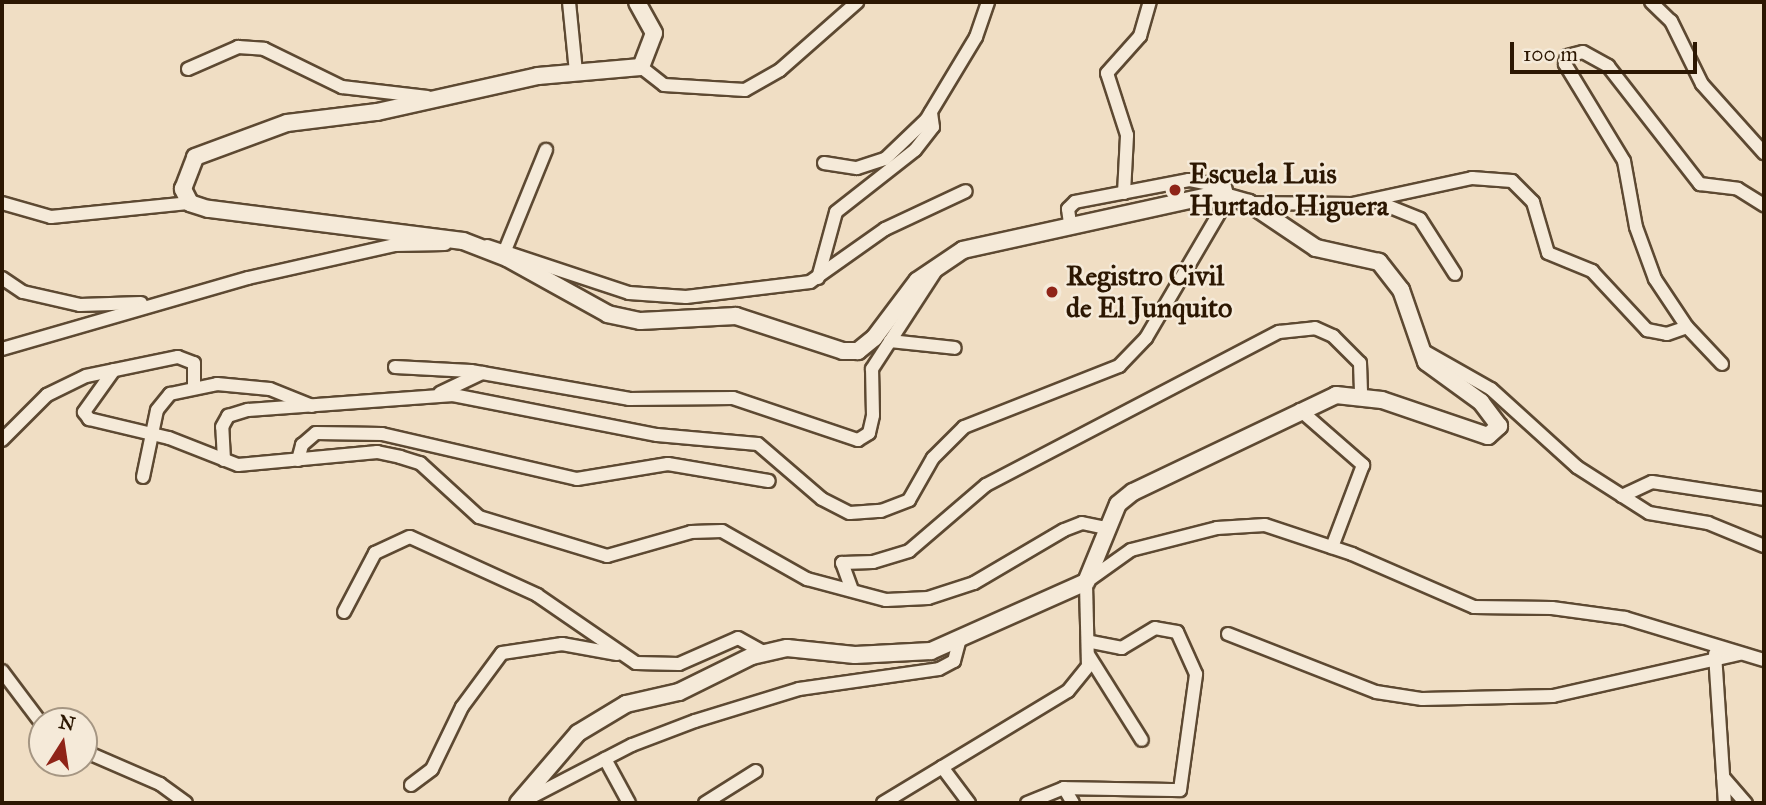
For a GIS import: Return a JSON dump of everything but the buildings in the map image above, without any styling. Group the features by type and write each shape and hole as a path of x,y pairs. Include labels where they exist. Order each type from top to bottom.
{"street":[{"path":"569,2 576,72"},
{"path":"637,2 654,33 641,67"},
{"path":"190,202 185,175 195,157 214,147 287,123 377,112 431,97 576,72 641,67 664,85 745,90 780,70 856,2"},
{"path":"824,163 857,168 885,159 931,112 976,37 988,2"},
{"path":"1124,192 1128,135 1107,73 1140,36 1150,2"},
{"path":"1651,2 1671,21 1702,84 1761,146"},
{"path":"188,69 238,47 264,49 342,87 431,97"},
{"path":"1722,364 1687,327 1646,254 1624,162 1567,57 1583,52 1608,66 1700,184 1738,189 1764,205"},
{"path":"818,278 836,212 915,150 933,127 931,112"},
{"path":"506,248 546,150"},
{"path":"2,349 155,302 395,245 471,244 608,314 640,320 736,316 843,351 858,351 874,338 917,281 964,250 1070,222 1193,195 1249,203 1375,201 1472,178 1511,181 1533,202 1548,253 1592,271 1647,330 1667,334 1687,327"},
{"path":"224,460 218,444 228,416 433,396 503,403 657,435 758,444 822,499 850,513 881,511 909,500 933,458 964,427 1119,366 1146,338 1228,198 1225,187 1189,180 1075,202 1068,209 1070,222"},
{"path":"2,203 51,217 190,202 506,248 646,297 818,278 885,229 966,191"},
{"path":"1375,201 1420,219 1455,274"},
{"path":"1142,740 1090,649 1086,582 1106,528 1118,505 1149,480 1336,395 1361,394 1470,432 1496,433 1497,418 1441,379 1422,350 1401,290 1379,262 1316,248 1249,203"},
{"path":"395,367 482,373 629,399 733,398 858,440 869,433 873,415 872,369 941,263"},
{"path":"2,278 23,292 80,305 155,302"},
{"path":"852,590 842,563 873,562 909,551 986,485 1279,332 1315,328 1333,336 1360,363 1361,394"},
{"path":"890,341 954,348"},
{"path":"1422,350 1491,389 1577,467 1649,513 1708,523 1764,546"},
{"path":"2,440 47,395 114,370 178,357 194,363 194,387"},
{"path":"114,370 84,412 89,419 152,434 224,460 262,466 377,452 420,463 479,517 607,556 691,532 722,531 807,579 886,600 928,598 974,583 1064,530 1082,523 1106,528"},
{"path":"433,396 482,373"},
{"path":"143,477 157,410 170,394 194,387 270,389 312,407"},
{"path":"1300,410 1363,465 1332,547"},
{"path":"298,460 316,433 382,434 577,478 668,464 769,481"},
{"path":"1622,496 1652,482 1764,499"},
{"path":"519,803 597,718 679,692 765,653 787,648 896,656 960,639 1086,582 1131,550 1217,528 1265,525 1332,547 1474,607 1552,608 1625,618 1764,660"},
{"path":"344,612 375,554 410,537 537,595 617,654"},
{"path":"1027,803 1065,788 1113,785 1158,794 1180,790 1185,777 1196,674 1177,632 1155,628 1122,648 1090,649"},
{"path":"1228,634 1376,692 1422,699 1553,696 1715,662 1740,653"},
{"path":"411,785 432,769 484,670 502,653 526,644 562,644 617,654 656,666 679,664 738,638 765,653"},
{"path":"519,803 605,759 799,689 939,668 954,661 960,639"},
{"path":"1714,647 1725,803"},
{"path":"883,803 1068,691 1090,649"},
{"path":"2,671 29,707"},
{"path":"98,757 160,784 186,803"},
{"path":"605,759 629,803"},
{"path":"942,767 969,803"},
{"path":"705,803 756,771"},
{"path":"1723,776 1746,803"},
{"path":"1065,788 1073,803"}],"place":[{"name":"Escuela Luis Hurtado Higuera","path":"1175,190"},
{"name":"Registro Civil de El Junquito","path":"1052,292"}]}
